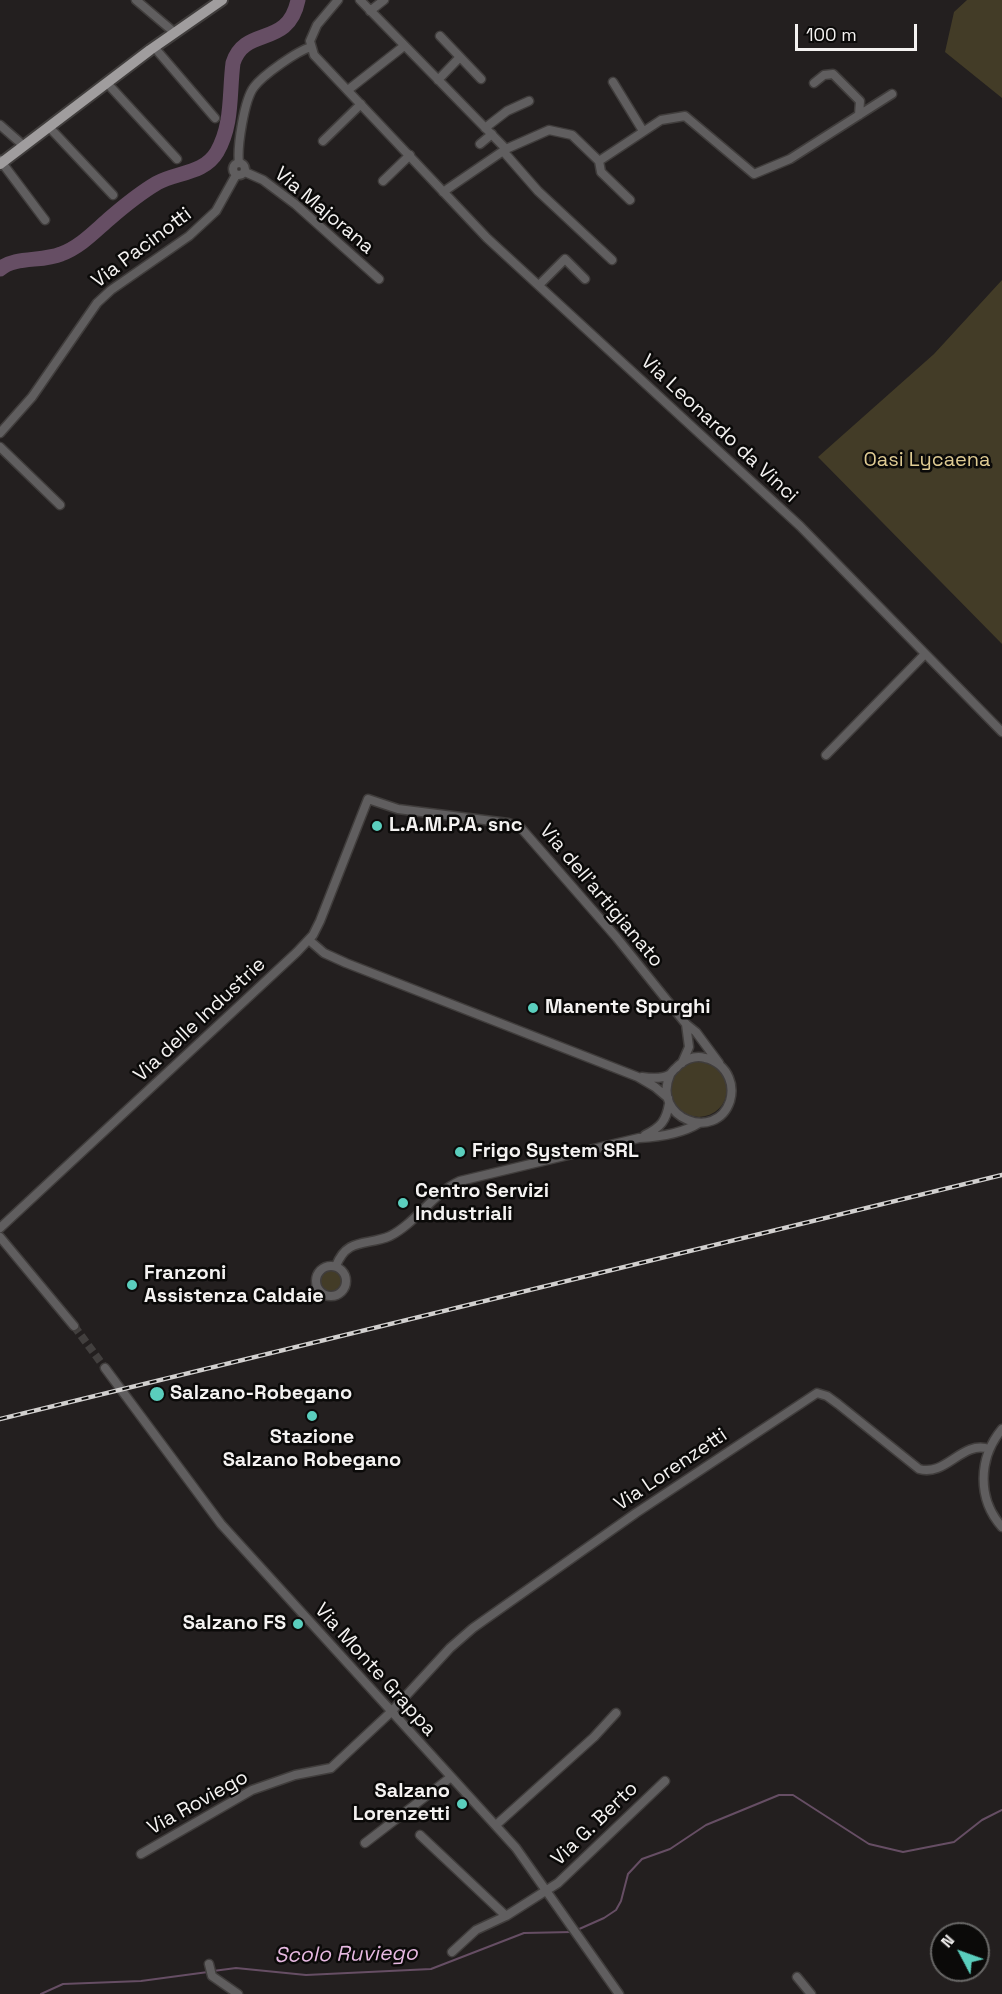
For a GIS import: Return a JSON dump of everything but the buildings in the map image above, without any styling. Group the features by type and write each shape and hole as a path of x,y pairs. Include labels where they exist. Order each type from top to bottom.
{"main road":[{"path":"1,162 154,47 222,0"}],"street":[{"path":"136,0 175,33"},
{"path":"310,46 317,25 338,0"},
{"path":"360,0 489,131 538,191 612,260"},
{"path":"370,11 384,0"},
{"path":"440,36 481,79"},
{"name":"Via Leonardo da Vinci","path":"310,46 314,55 487,238 800,526 1002,732"},
{"name":"Via Pacinotti","path":"0,433 32,397 97,303 189,236 216,211 240,173 233,169 239,164 241,138 249,97 254,88 298,51 310,46"},
{"path":"348,90 404,46"},
{"path":"154,47 216,118"},
{"path":"438,80 460,57"},
{"path":"814,83 824,75 833,74 860,100 859,114"},
{"path":"613,82 644,131"},
{"path":"107,83 177,159"},
{"path":"599,161 661,120 685,116 754,174 790,159 892,94"},
{"path":"480,144 507,111 529,101"},
{"path":"323,141 361,104"},
{"path":"0,125 24,146"},
{"path":"49,127 113,195"},
{"path":"443,192 504,150 549,130 572,135 599,161 601,172 630,200"},
{"path":"383,181 410,155"},
{"path":"1,162 45,220"},
{"name":"Via Majorana","path":"240,173 263,180 295,204 379,279"},
{"path":"539,285 565,260 585,279"},
{"path":"0,447 60,505"},
{"path":"826,755 925,654"},
{"name":"Via delle Industrie","path":"0,1228 309,940 320,921 368,799"},
{"name":"Via dell'artigianato","path":"368,799 398,809 508,823 521,828 616,938 686,1024 696,1032 729,1078 732,1088 726,1110 715,1119 682,1130 639,1138"},
{"path":"309,940 324,953 346,963 638,1077 655,1087 680,1117 699,1123"},
{"path":"682,1063 689,1047 686,1024"},
{"path":"336,1266 348,1248 392,1235 460,1181 639,1138 658,1129 664,1122 668,1101 666,1085 670,1075 682,1063 693,1058 702,1057 718,1063"},
{"path":"638,1077 655,1078 670,1075"},
{"path":"0,1237 74,1326"},
{"name":"Via Monte Grappa","path":"105,1368 221,1524 524,1857 619,1994"},
{"name":"Via Lorenzetti","path":"391,1712 450,1648 473,1628 636,1513 817,1393 827,1396 838,1404 919,1470 934,1471 972,1448 989,1449"},
{"path":"1002,1429 989,1449 984,1465 984,1491 992,1515 1002,1527"},
{"name":"Via Roviego","path":"141,1854 252,1790 295,1775 331,1768 391,1712"},
{"path":"496,1825 594,1737 616,1713"},
{"path":"365,1843 450,1777"},
{"name":"Via G. Berto","path":"452,1952 476,1930 506,1916 548,1890 569,1873 665,1781"},
{"path":"420,1835 506,1916"},
{"path":"209,1964 212,1976 238,1994"},
{"path":"797,1977 811,1994"}],"green space":[{"path":"967,0 1002,0 1002,98 945,52 954,12"},
{"name":"Oasi Lycaena","path":"1002,280 1002,644 818,457 934,354"},
{"path":"699,1061 710,1063 719,1069 725,1078 727,1089 725,1100 719,1109 710,1115 699,1117 688,1115 679,1109 673,1100 671,1089 673,1078 679,1069 688,1063"},
{"path":"327,1269 335,1269 342,1276 342,1284 335,1291 327,1291 320,1284 320,1276"}],"waterway":[{"path":"0,269 13,262 54,256 68,251 157,183 198,169 212,159 226,131 233,63 239,51 247,44 285,25 293,15 298,0"},
{"name":"Scolo Ruviego","path":"577,1930 616,1910 621,1901 628,1874 642,1859 670,1849 706,1825 779,1795 793,1795 869,1844 903,1852 954,1842 982,1820 1002,1810"},
{"name":"Scolo Ruviego","path":"213,1971 236,1968 306,1975 431,1969 524,1933 572,1932"},
{"name":"Scolo Ruviego","path":"41,1994 63,1984 141,1981 208,1972"}],"tunnel":[{"path":"74,1326 105,1368"}],"railway":[{"path":"0,1419 1002,1175"}],"place":[{"name":"L.A.M.P.A. snc","path":"377,826"},
{"name":"Manente Spurghi","path":"533,1008"},
{"name":"Frigo System SRL","path":"460,1152"},
{"name":"Centro Servizi Industriali","path":"403,1203"},
{"name":"Franzoni Assistenza Caldaie","path":"132,1285"},
{"name":"Salzano-Robegano","path":"157,1394"},
{"name":"Stazione Salzano Robegano","path":"312,1416"},
{"name":"Salzano FS","path":"298,1624"},
{"name":"Salzano Lorenzetti","path":"462,1804"}]}
